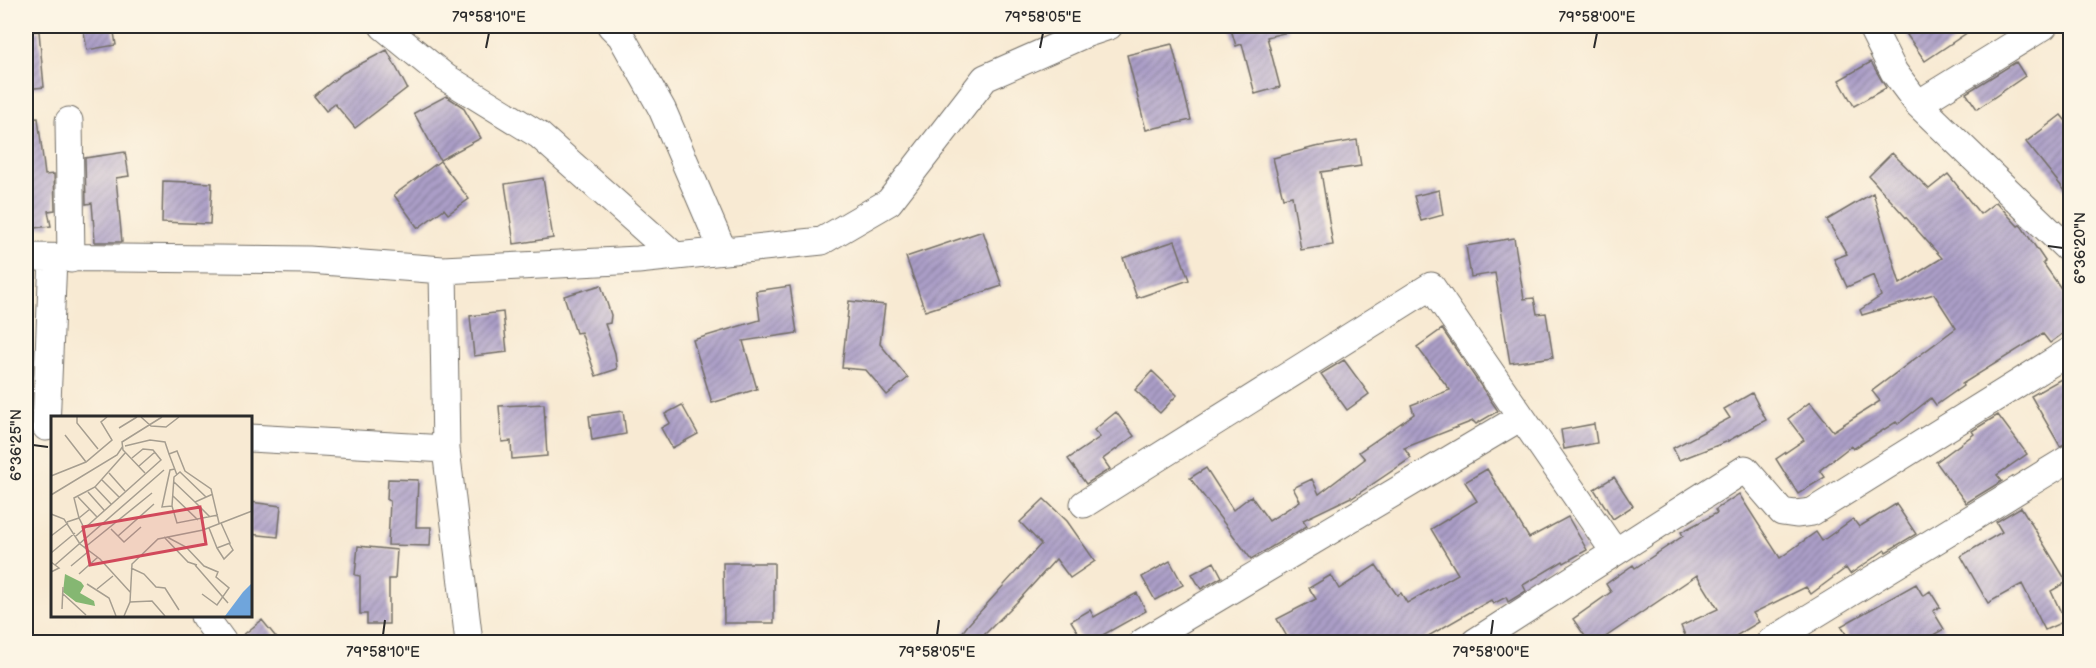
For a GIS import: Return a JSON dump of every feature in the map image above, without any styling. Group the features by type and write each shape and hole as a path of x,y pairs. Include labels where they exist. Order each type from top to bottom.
{"street":[{"path":"383,26 446,77 539,135 675,256"},
{"path":"611,26 621,36 662,109 723,251"},
{"path":"26,257 309,260 443,270 638,260 822,241 889,202 985,78 1085,34 1109,26"},
{"path":"1871,26 1894,72 1918,104 2067,244"},
{"path":"1918,104 2044,26"},
{"path":"41,428 62,258 69,121"},
{"path":"443,270 446,449 470,642"},
{"path":"1084,504 1431,286 1614,551"},
{"path":"1475,642 1745,469 1782,512 1796,514 1812,512 2070,351"},
{"path":"1143,642 1521,417"},
{"path":"252,438 446,449"},
{"path":"1770,642 2070,458"},
{"path":"205,617 223,642"}],"building":[{"path":"83,26 113,26 116,45 87,50"},
{"path":"1230,26 1287,26 1288,32 1267,37 1280,87 1255,94 1242,44 1236,46"},
{"path":"1921,26 1977,26 1925,61 1907,35"},
{"path":"39,31 44,87 26,89 26,32"},
{"path":"1172,44 1191,120 1146,130 1127,55"},
{"path":"387,50 407,88 355,128 335,104 326,111 314,96 343,73"},
{"path":"1871,62 1886,88 1854,106 1839,80"},
{"path":"2016,62 2025,76 1977,109 1966,93"},
{"path":"446,96 463,107 481,138 440,160 414,113"},
{"path":"2061,115 2070,126 2070,197 2026,142"},
{"path":"38,118 45,175 54,174 55,210 48,211 51,226 26,229 26,119"},
{"path":"1357,140 1361,166 1321,172 1333,245 1301,250 1292,196 1283,198 1273,158 1315,147"},
{"path":"125,152 129,176 116,178 122,242 95,242 92,203 86,204 85,158"},
{"path":"1892,153 1929,189 1948,174 1980,214 1996,202 2018,226 2020,225 2070,301 2070,328 2050,343 2043,334 1962,384 1963,386 1936,405 1931,398 1898,424 1896,422 1853,449 1851,446 1820,470 1825,477 1798,494 1776,459 1804,440 1788,419 1810,402 1833,431 1880,401 1872,391 1956,328 1934,294 1862,315 1860,310 1881,296 1874,275 1847,287 1834,259 1847,254 1827,220 1873,193 1900,284 1942,258 1869,176"},
{"path":"440,161 469,199 448,214 444,209 418,228 394,195"},
{"path":"543,178 553,238 514,244 505,184"},
{"path":"163,181 212,183 210,224 162,222"},
{"path":"1439,190 1443,215 1421,221 1414,196"},
{"path":"983,231 1002,286 925,311 906,257"},
{"path":"1514,238 1524,299 1534,298 1537,314 1546,313 1553,357 1510,363 1495,273 1471,277 1466,246"},
{"path":"1175,241 1189,280 1137,298 1123,258"},
{"path":"601,285 611,315 610,323 605,324 615,353 617,369 596,376 581,332 576,333 564,296"},
{"path":"790,286 797,333 743,341 757,389 712,403 693,340 760,320 756,291"},
{"path":"849,301 885,305 880,344 908,378 887,395 866,370 842,368"},
{"path":"503,312 507,352 474,356 470,316"},
{"path":"1442,329 1498,411 1476,424 1473,421 1404,448 1411,458 1352,498 1303,520 1307,526 1251,559 1190,478 1206,468 1233,510 1251,496 1269,521 1300,501 1293,488 1312,479 1319,494 1365,459 1359,452 1414,414 1411,405 1450,390 1417,347"},
{"path":"1344,360 1369,394 1347,410 1321,374"},
{"path":"1152,371 1177,395 1160,413 1135,390"},
{"path":"2070,374 2070,442 2060,446 2031,396"},
{"path":"1752,393 1766,420 1726,442 1679,460 1673,448 1730,418 1724,409"},
{"path":"544,404 547,456 512,459 511,441 502,442 499,406"},
{"path":"682,405 698,434 672,448 661,428 670,423 665,414"},
{"path":"623,411 626,434 592,440 589,416"},
{"path":"1116,412 1134,436 1103,459 1110,469 1086,484 1068,459 1100,437 1094,430"},
{"path":"1998,415 2027,454 1997,475 2002,481 1966,503 1936,462 1974,434 1972,431"},
{"path":"1594,424 1597,443 1564,449 1561,430"},
{"path":"1487,469 1529,538 1568,517 1587,550 1564,563 1563,561 1523,585 1526,591 1508,602 1506,597 1493,604 1491,600 1418,642 1290,642 1277,619 1316,599 1309,588 1331,575 1339,589 1376,565 1397,595 1401,593 1407,603 1458,574 1431,529 1477,501 1465,482"},
{"path":"1614,477 1633,506 1613,519 1594,489"},
{"path":"388,479 418,480 416,527 431,527 430,546 388,545 390,501 387,500"},
{"path":"1739,494 1780,558 1816,532 1822,541 1853,519 1859,527 1896,504 1916,534 1886,552 1885,550 1850,574 1846,568 1811,594 1806,587 1753,613 1759,622 1726,642 1688,642 1681,626 1718,609 1697,575 1598,642 1589,642 1573,619 1611,592 1606,584 1633,565 1635,568 1683,536 1681,532 1717,513 1715,510"},
{"path":"1044,499 1067,521 1095,561 1070,578 1056,559 977,642 955,642 1041,544 1020,522"},
{"path":"252,502 281,506 278,537 252,534"},
{"path":"2021,507 2067,582 2051,591 2065,621 2045,630 2022,584 1988,603 1961,556 2002,532 1996,522"},
{"path":"358,546 397,550 395,579 389,579 389,624 367,624 367,614 360,614 360,576 355,575"},
{"path":"1170,561 1183,585 1155,600 1142,577"},
{"path":"1214,562 1222,577 1201,589 1192,574"},
{"path":"723,563 774,563 774,623 724,623"},
{"path":"1916,584 1923,596 1930,591 1940,607 1933,611 1944,629 1921,642 1851,642 1841,626"},
{"path":"1137,593 1146,611 1099,637 1095,642 1084,642 1071,621 1090,610 1094,617"},
{"path":"262,620 280,642 238,642 238,639"}]}
